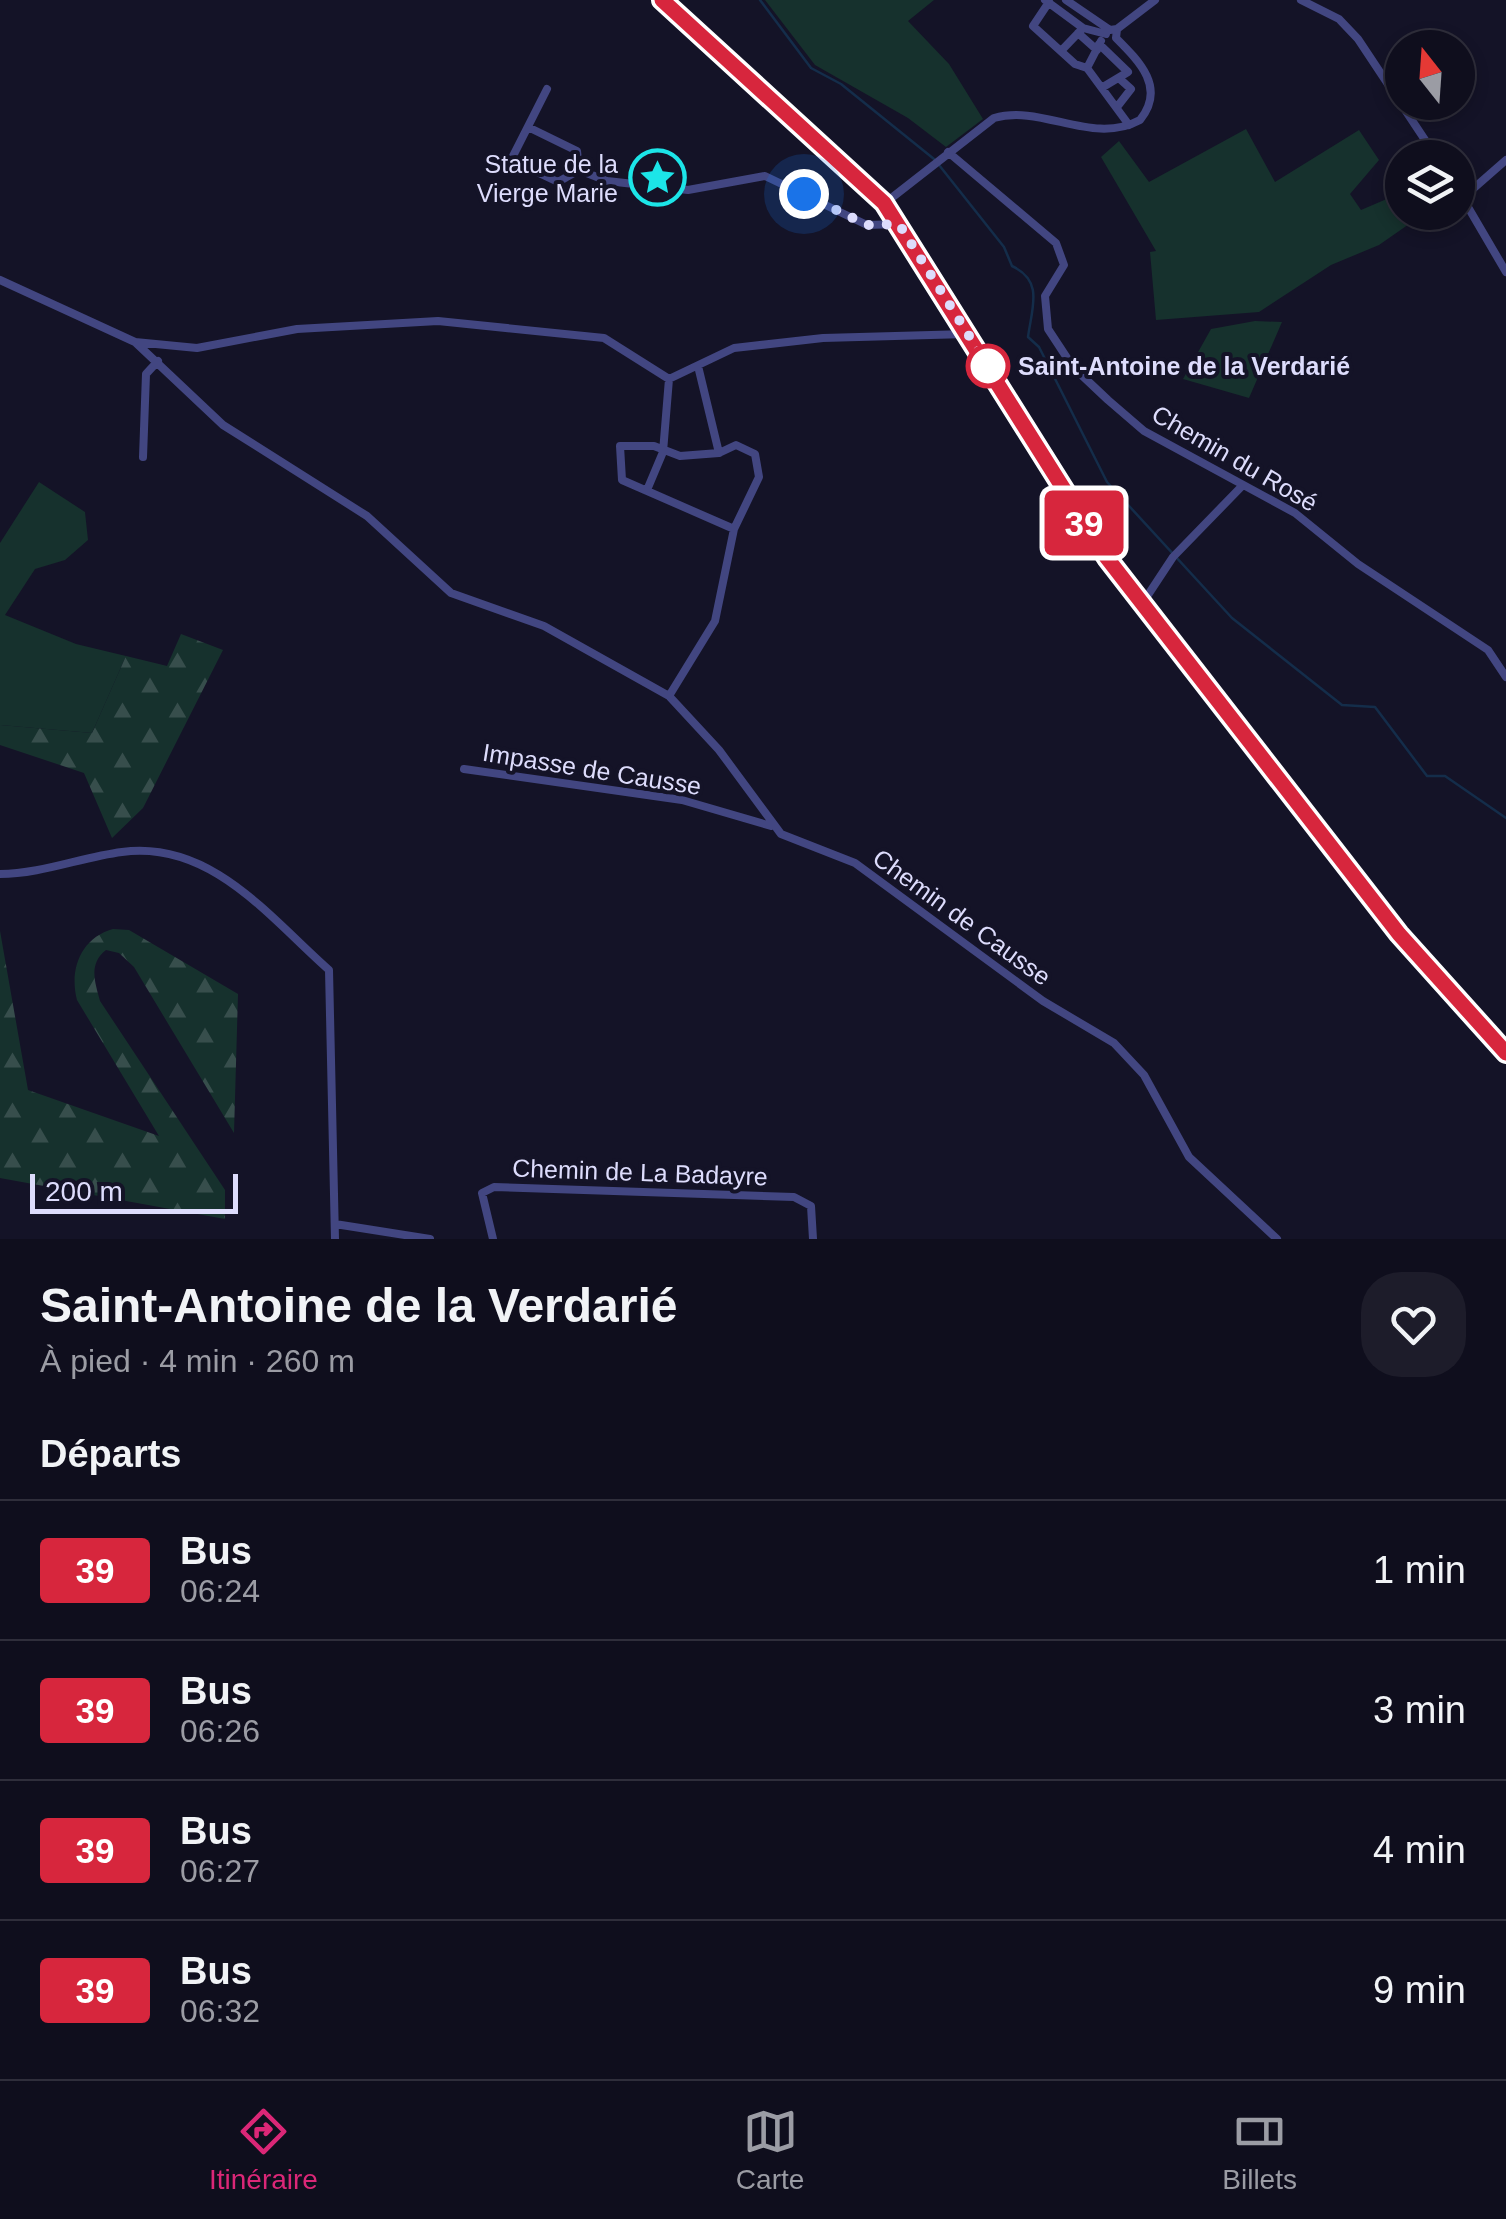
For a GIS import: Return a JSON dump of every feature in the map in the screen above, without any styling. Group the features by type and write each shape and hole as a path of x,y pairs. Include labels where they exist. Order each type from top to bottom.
{"main road":[{"path":"662,0 884,203 1078,514 1142,604 1399,934 1506,1053"}],"street":[{"path":"884,203 948,152 1003,116 1096,129 1129,126 1148,110 1153,91 1139,60 1111,31 1066,0"},
{"path":"1087,68 1111,31 1155,0"},
{"path":"1301,0 1339,19 1358,39 1425,140"},
{"path":"1103,87 1121,80 1128,72 1047,1 1034,26 1087,68 1129,126"},
{"path":"1061,51 1080,30 1111,31"},
{"path":"1117,107 1132,89 1121,80"},
{"path":"547,88 511,160 558,182 579,170"},
{"path":"530,128 576,151 579,170"},
{"name":"Chemin du Rosé","path":"948,152 1056,243 1064,265 1045,296 1045,314 1051,337 1073,367 1144,431 1296,513 1358,564 1488,650 1506,677"},
{"path":"1475,187 1506,160"},
{"path":"579,170 607,181 688,190 765,176 867,225 899,224"},
{"path":"1475,220 1506,272"},
{"path":"0,280 135,342 223,425 366,516 451,594 544,626 669,696 719,750 771,826"},
{"path":"135,342 197,348 296,329 438,321 604,338 670,379"},
{"path":"670,379 734,348 823,338 968,334"},
{"path":"143,457 146,374 158,361"},
{"path":"698,366 718,453"},
{"path":"647,490 663,452 670,379"},
{"path":"669,696 715,621 734,529 758,477 759,464 755,454 742,446 718,453 680,456 654,446 620,446 622,480 734,529"},
{"path":"1142,604 1174,556 1243,484"},
{"name":"Impasse de Causse","path":"464,769 682,800 771,826"},
{"name":"Chemin de Causse","path":"771,826 855,863 1044,1001 1114,1043 1144,1075 1189,1156 1277,1239"},
{"path":"0,874 119,852 166,851 247,892 298,946 329,970 335,1239"},
{"name":"Chemin de La Badayre","path":"493,1239 482,1193 494,1187 794,1197 811,1206 813,1239"},
{"path":"335,1224 430,1239"}],"green space":[{"path":"765,0 934,0 908,21 949,64 983,119 946,147 908,118 815,65"},
{"path":"1246,129 1275,182 1359,130 1379,160 1350,194 1361,210 1385,200 1385,230 1401,230 1379,245 1331,265 1259,312 1156,320 1150,252 1156,251 1101,157 1119,141 1149,182"},
{"path":"1255,321 1282,322 1249,398 1183,379 1211,329"},
{"path":"39,482 85,512 88,540 65,560 35,569 5,615 76,644 126,656 92,733 0,725 0,543"},
{"path":"181,634 223,650 143,808 112,838 84,773 0,745 0,725 92,733 126,656 167,666"},
{"path":"113,929 129,930 238,994 234,1133 134,967 119,953 106,950 95,967 100,1001 225,1190 225,1219 0,1178 0,931 28,1090 159,1136 77,1000 75,977 80,956 93,940"}],"waterway":[{"path":"760,0 811,68 841,84 934,159"},
{"path":"939,165 1004,247 1012,266 1029,279 1034,296 1028,337 1039,347 1107,482 1232,618 1342,705 1375,707 1427,776 1445,776 1506,818"}],"bus line":[{"name":"39","path":"662,0 884,203 1107,558 1399,934 1506,1053"}],"place":[{"name":"Statue de la Vierge Marie","path":"657,178"},
{"name":"Saint-Antoine de la Verdarié","path":"988,366"}],"route":[{"path":"804,194 856,222 888,227 899,224 988,366"}]}
